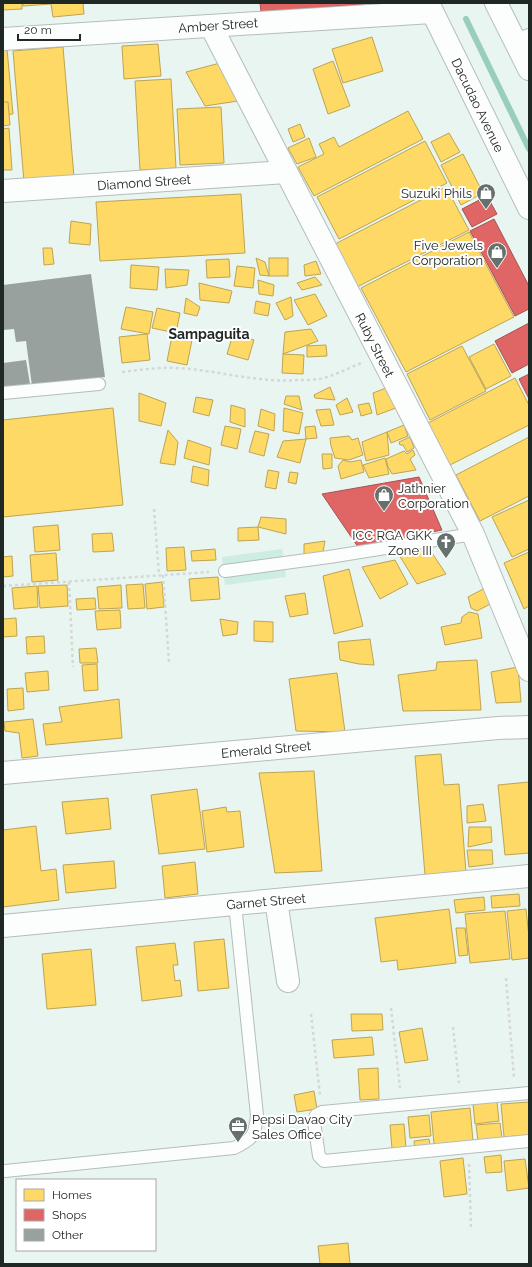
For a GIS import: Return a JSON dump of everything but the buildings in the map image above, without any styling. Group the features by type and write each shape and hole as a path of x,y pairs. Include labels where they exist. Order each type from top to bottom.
{"street":[{"path":"496,3 522,37 529,69"},
{"name":"Amber Street","path":"3,39 211,26 430,7"},
{"name":"Dacudao Avenue","path":"430,7 529,208"},
{"name":"Ruby Street","path":"211,26 473,534 529,670"},
{"name":"Diamond Street","path":"3,192 286,172"},
{"name":"Emerald Street","path":"3,773 498,728 529,727"},
{"name":"Garnet Street","path":"3,926 529,876"},
{"path":"276,900 288,981"}],"lane":[{"path":"3,393 99,384"},
{"path":"225,571 328,558 473,534"},
{"path":"5,1171 234,1148 248,1142 256,1130 256,1115 235,904"},
{"path":"529,1093 322,1112 316,1115 314,1122 319,1156 324,1161 529,1142"}],"path":[{"path":"122,372 175,368 200,370 259,380 287,381 317,379 340,373 380,355"},
{"path":"154,509 159,575"},
{"path":"3,586 225,571"},
{"path":"163,575 169,662"},
{"path":"68,582 73,667"},
{"path":"506,978 516,1094"},
{"path":"391,1008 401,1104"},
{"path":"311,1014 322,1112"},
{"path":"453,1027 460,1099"},
{"path":"469,1147 471,1228"}],"green space":[{"path":"282,549 286,577 225,585 222,557"}],"waterway":[{"path":"466,19 529,149"}],"place":[{"name":"Suzuki Phils","path":"486,210"},
{"name":"Five Jewels Corporation","path":"497,269"},
{"name":"Jathnier Corporation","path":"384,512"},
{"name":"ICC RGA GKK Zone III","path":"446,559"},
{"name":"Pepsi Davao City Sales Office","path":"238,1143"}],"district":[{"name":"Sampaguita","path":"209,334"}]}
